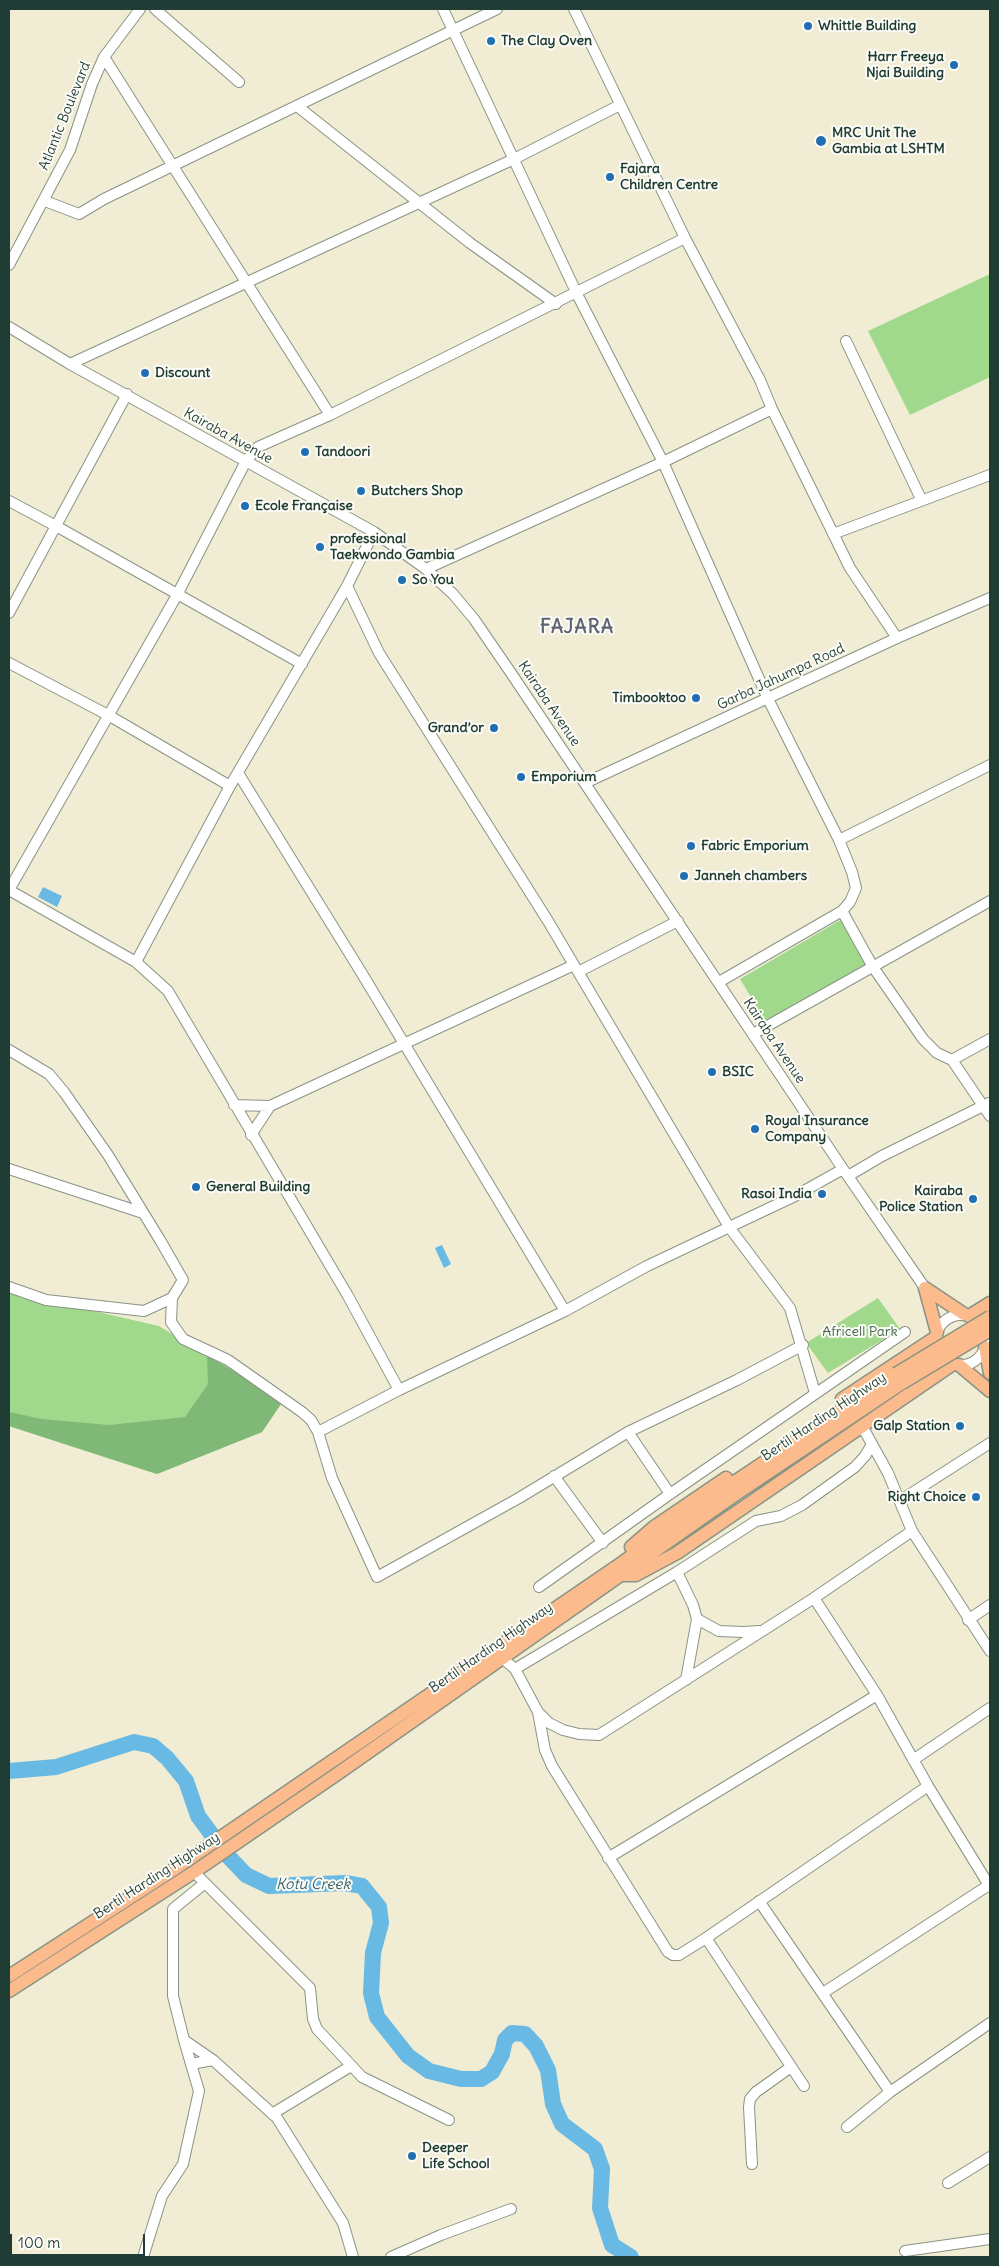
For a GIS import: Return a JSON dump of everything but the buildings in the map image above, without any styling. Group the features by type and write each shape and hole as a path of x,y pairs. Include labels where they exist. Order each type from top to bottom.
{"main road":[{"path":"925,1288 966,1315 990,1304"},
{"path":"925,1288 936,1334 654,1527 630,1548 619,1571 636,1575 677,1553 956,1364 990,1391"},
{"name":"Bertil Harding Highway","path":"225,1842 619,1571 833,1415 990,1317"},
{"path":"988,1340 990,1373"},
{"name":"Bertil Harding Highway","path":"636,1559 838,1424 988,1340"},
{"name":"Bertil Harding Highway","path":"9,1976 204,1856 502,1658 619,1571"},
{"name":"Bertil Harding Highway","path":"9,1991 194,1872 204,1856"}],"street":[{"name":"Atlantic Boulevard","path":"9,265 70,150 92,84 104,57 140,9"},
{"path":"155,9 239,82"},
{"path":"443,9 577,294 663,462 768,699 839,840 852,872 856,888 850,902 842,911 719,982"},
{"path":"44,201 79,214 104,199 497,9"},
{"path":"574,9 685,238 760,380 772,409 850,568 897,638"},
{"path":"104,57 174,165 330,415"},
{"path":"70,364 417,202 514,160 620,105"},
{"path":"297,106 417,202 556,304"},
{"path":"399,1390 348,1296 251,1135 168,991 136,962 9,890 177,595 246,461 258,446 330,415 577,294 685,238"},
{"name":"Kairaba Avenue","path":"9,327 70,364 374,532 426,569 453,594 474,619 719,982 845,1173 925,1288"},
{"path":"846,341 921,500"},
{"path":"9,613 127,394"},
{"path":"426,569 663,462 772,409"},
{"path":"833,534 990,475"},
{"path":"9,501 302,664"},
{"path":"136,962 230,786 347,586 374,532"},
{"path":"347,586 379,653 576,968 729,1227 790,1308 803,1345 815,1393"},
{"name":"Garba Jahumpa Road","path":"585,783 897,638 990,598"},
{"path":"9,663 108,715 230,786"},
{"path":"839,840 990,765"},
{"path":"238,773 404,1043 565,1311"},
{"path":"753,1034 990,901"},
{"path":"842,911 873,967 923,1039 938,1053 952,1060 987,1104 990,1116"},
{"path":"234,1105 270,1106 404,1043 678,921"},
{"path":"952,1060 990,1039"},
{"path":"9,1050 50,1074 108,1155 143,1213 183,1280 172,1298 171,1322 183,1339 228,1360 302,1412 318,1432 332,1478 377,1577 628,1432 737,1380 803,1345"},
{"path":"318,1432 399,1390 565,1311 647,1266 882,1156 987,1104"},
{"path":"251,1135 270,1106"},
{"path":"9,1169 143,1213"},
{"path":"9,1287 46,1300 144,1311 172,1298"},
{"path":"966,1315 982,1326 988,1340 975,1361 956,1364 940,1354 936,1334 947,1318 966,1315"},
{"path":"539,1588 603,1544 670,1494 905,1332"},
{"path":"862,1426 901,1500 912,1531 968,1620 990,1651"},
{"path":"628,1432 670,1494"},
{"path":"515,1669 677,1572 756,1521 781,1516 802,1505 855,1467 865,1456 872,1444"},
{"path":"901,1500 990,1444"},
{"path":"554,1476 603,1544"},
{"path":"502,1658 515,1669 538,1712 549,1723 563,1730 591,1736 599,1735 814,1598 912,1531"},
{"path":"677,1572 694,1605 696,1619 686,1680"},
{"path":"814,1598 877,1695 928,1786 989,1886 822,1993"},
{"path":"968,1620 990,1605"},
{"path":"696,1619 719,1630 743,1632 764,1630"},
{"path":"608,1858 877,1695"},
{"path":"914,1760 990,1708"},
{"path":"538,1712 545,1750 552,1766 668,1952 679,1955 928,1786"},
{"path":"194,1872 310,1988 313,2019 317,2029 362,2078 450,2120"},
{"path":"143,2257 162,2196 183,2164 199,2091 172,1996 173,1909 205,1883"},
{"path":"759,1901 890,2092"},
{"path":"706,1938 804,2086"},
{"path":"847,2127 890,2092 990,2023"},
{"path":"184,2040 214,2060 272,2114 284,2128 343,2223 353,2257"},
{"path":"191,2064 214,2060"},
{"path":"272,2114 351,2066"},
{"path":"752,2164 750,2099 756,2092 791,2067"},
{"path":"948,2184 990,2157"},
{"path":"391,2257 441,2235 511,2210"},
{"path":"905,2251 990,2239"}],"green space":[{"path":"990,274 990,377 910,415 868,331"},
{"path":"842,919 869,963 767,1024 740,979"},
{"path":"9,1287 46,1300 159,1326 283,1401 262,1432 157,1474 9,1426"},
{"name":"Africell Park","path":"878,1298 900,1329 828,1373 806,1343"},
{"path":"207,1355 283,1401 262,1432 157,1474 9,1426 9,1412 42,1419 109,1425 185,1417 208,1384"}],"water":[{"path":"43,887 62,896 57,907 38,897"},
{"path":"442,1245 451,1264 444,1268 435,1248"}],"waterway":[{"name":"Kotu Creek","path":"9,1771 56,1767 134,1742 153,1746 167,1758 186,1781 198,1816 227,1855 246,1875 269,1886 345,1883 362,1886 379,1907 381,1923 373,1953 371,1993 377,2017 408,2056 429,2071 461,2079 481,2079 492,2072 502,2054 505,2040 512,2033 525,2034 536,2046 548,2070 553,2104 562,2124 595,2149 602,2169 600,2208 612,2245 631,2257"}],"place":[{"name":"Whittle Building","path":"808,26"},
{"name":"The Clay Oven","path":"491,41"},
{"name":"Harr Freeya Njai Building","path":"954,65"},
{"name":"MRC Unit The Gambia at LSHTM","path":"821,141"},
{"name":"Fajara Children Centre","path":"610,177"},
{"name":"Discount","path":"145,373"},
{"name":"Tandoori","path":"305,452"},
{"name":"Butchers Shop","path":"361,491"},
{"name":"Ecole Française","path":"245,506"},
{"name":"professional Taekwondo Gambia","path":"320,547"},
{"name":"So You","path":"402,580"},
{"name":"Timbooktoo","path":"696,698"},
{"name":"Grand’or","path":"494,728"},
{"name":"Emporium","path":"521,777"},
{"name":"Fabric Emporium","path":"691,846"},
{"name":"Janneh chambers","path":"684,876"},
{"name":"BSIC","path":"712,1072"},
{"name":"Royal Insurance Company","path":"755,1129"},
{"name":"General Building","path":"196,1187"},
{"name":"Rasoi India","path":"822,1194"},
{"name":"Kairaba Police Station","path":"973,1199"},
{"name":"Galp Station","path":"960,1426"},
{"name":"Right Choice","path":"976,1497"},
{"name":"Deeper Life School","path":"412,2156"}],"district":[{"name":"FAJARA","path":"577,628"}]}
